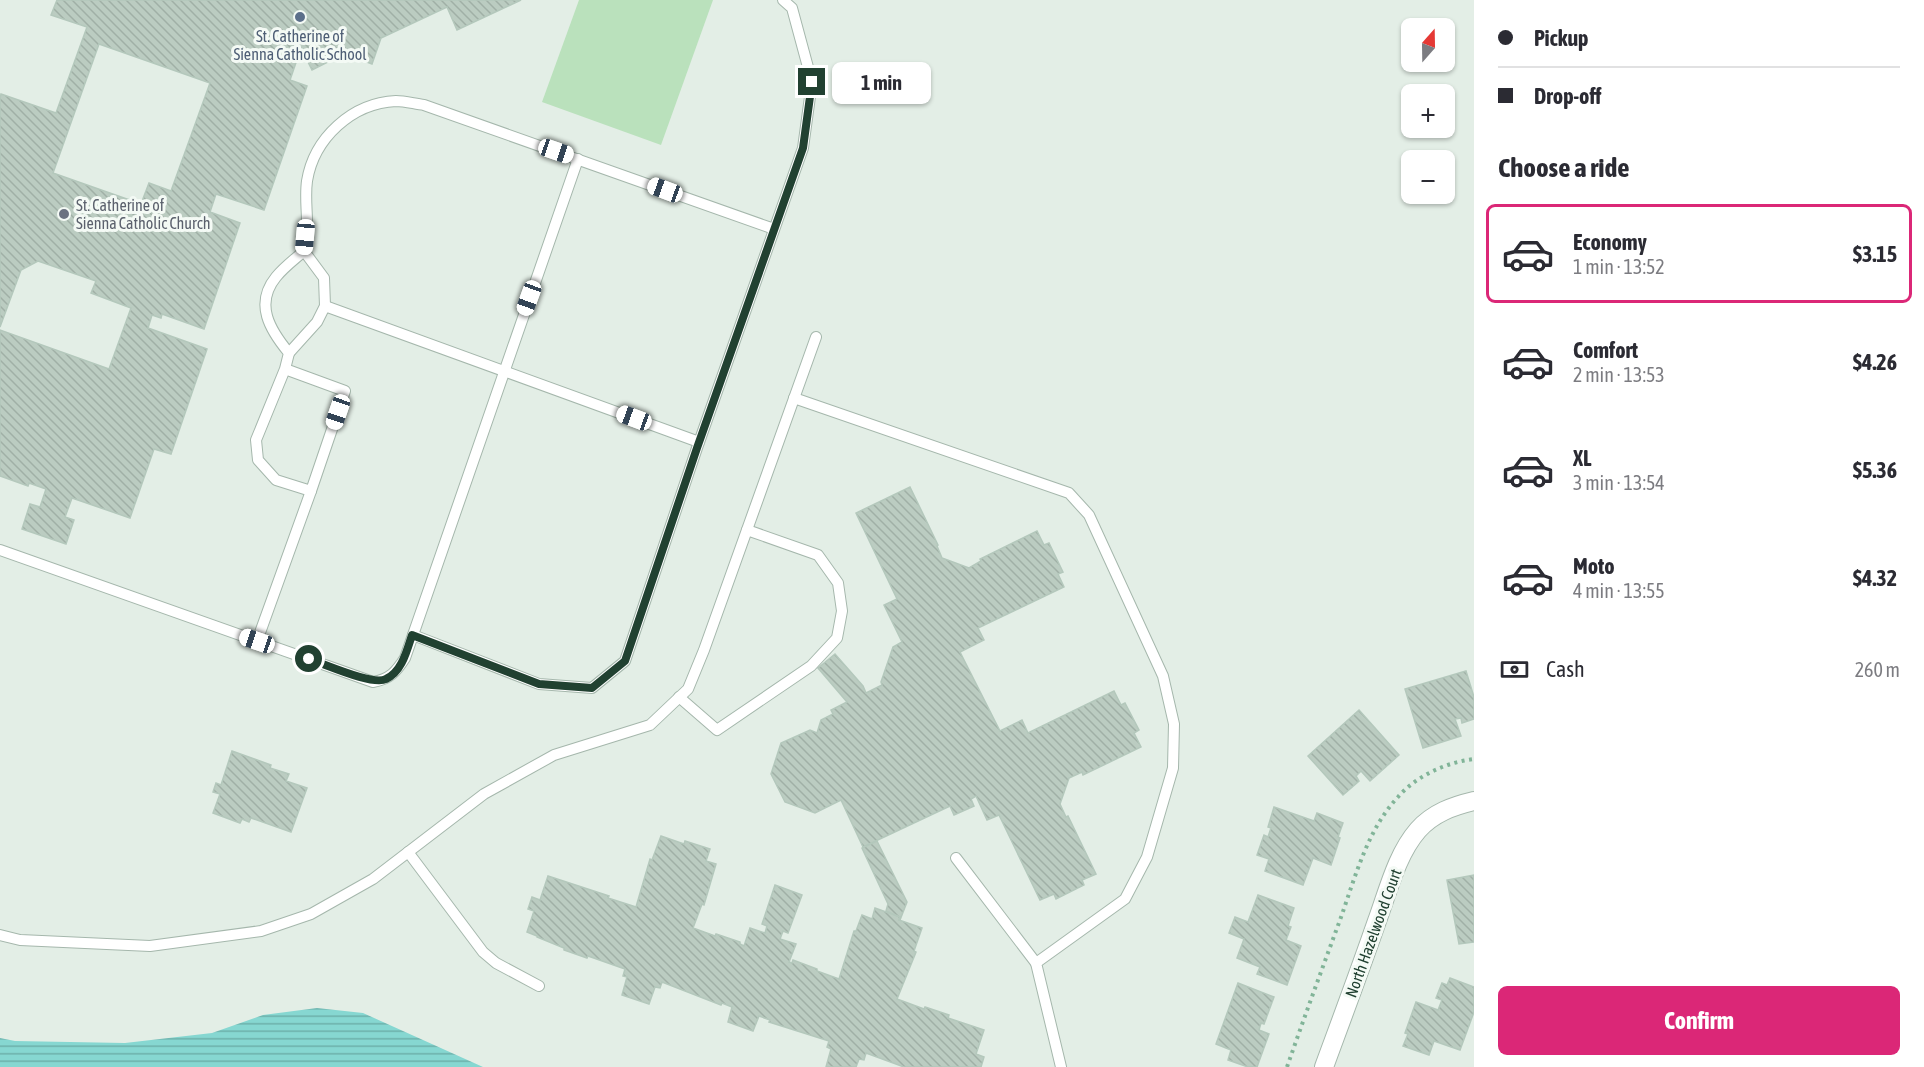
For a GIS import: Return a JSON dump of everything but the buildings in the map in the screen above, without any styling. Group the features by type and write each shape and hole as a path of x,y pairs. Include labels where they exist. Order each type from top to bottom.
{"street":[{"name":"North Hazelwood Court","path":"1324,1067 1409,842 1419,829 1442,811 1474,801"}],"lane":[{"path":"412,635 539,684 592,688 625,661 699,442 803,148 812,82 796,4 783,0"},
{"path":"289,353 274,334 267,320 267,293 276,278 304,251 307,224 307,181 312,162 322,142 346,117 371,105 398,101 424,105 774,229"},
{"path":"0,550 373,682 386,680 397,671 405,658 578,159"},
{"path":"304,251 324,278 325,306 317,322 289,353 285,369 256,440 258,460 276,480 311,491"},
{"path":"325,306 699,442"},
{"path":"0,935 20,940 150,946 261,931 311,914 365,884 484,794 554,755 650,725 688,689 816,337"},
{"path":"257,641 345,391 285,369"},
{"path":"794,398 1069,493 1089,515 1163,676 1174,724 1173,768 1147,857 1125,899 1036,963"},
{"path":"680,697 717,730 811,666 837,638 842,611 838,583 818,555 747,530"},
{"path":"408,852 483,952 496,963 539,986"},
{"path":"956,858 1036,963 1061,1067"}],"path":[{"path":"1287,1067 1353,883 1376,826 1398,795 1424,776 1457,761 1474,759"}],"green space":[{"path":"579,0 713,0 661,145 542,102"}],"water":[{"path":"317,1008 363,1013 483,1067 0,1067 0,1038 15,1041 125,1043 212,1033 263,1015"}],"place":[{"name":"St. Catherine of Sienna Catholic School","path":"300,17"},
{"name":"St. Catherine of Sienna Catholic Church","path":"64,214"}],"route":[{"path":"309,659 373,682 386,680 397,671 405,658 412,635 539,684 592,688 625,661 697,448 803,148 812,82"}]}
